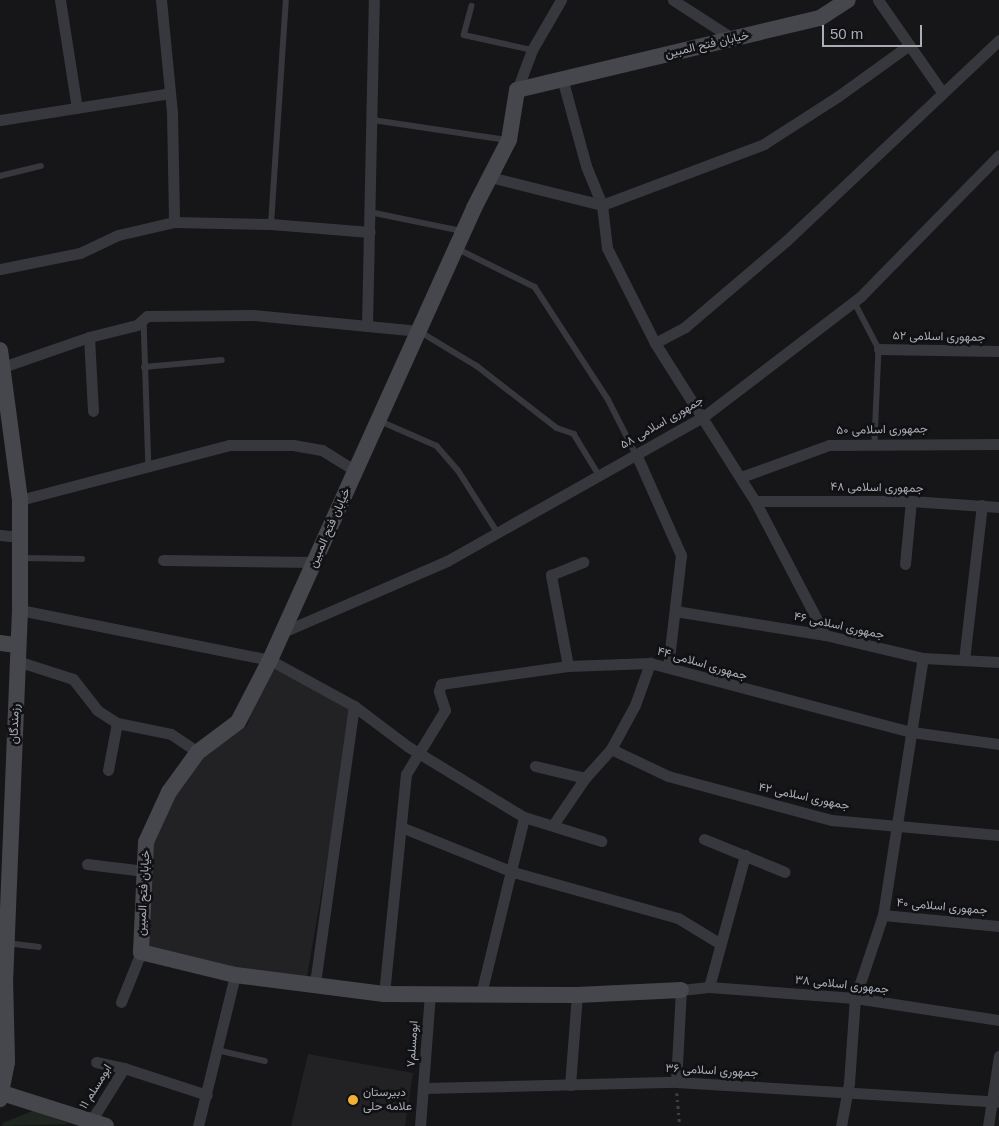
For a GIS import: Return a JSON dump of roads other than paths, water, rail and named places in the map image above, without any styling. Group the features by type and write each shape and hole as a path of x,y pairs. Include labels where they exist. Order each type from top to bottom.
{"street":[{"path":"60,0 77,108"},
{"path":"161,0 170,92 174,222"},
{"path":"367,326 373,120 374,0"},
{"path":"517,90 532,50 561,0"},
{"path":"673,0 735,40"},
{"name":"خیابان فتح المبین","path":"142,952 146,842 169,792 198,752 238,722 270,660 456,248 509,140 517,90 562,78 735,40 820,18 848,0"},
{"path":"878,0 942,92"},
{"path":"655,343 685,327 786,241 999,40"},
{"path":"490,177 602,205 764,144 837,98 910,45"},
{"path":"562,78 586,166 602,205 607,248 655,343 755,501 825,635"},
{"path":"0,120 170,92"},
{"name":"جمهوری اسلامی ۵۸","path":"282,632 447,561 703,417 854,301 999,155"},
{"path":"0,268 80,253 118,236 174,222 270,224 370,232"},
{"path":"1,361 137,325 147,316 253,315 419,331"},
{"path":"89,337 93,411"},
{"name":"جمهوری اسلامی ۵۲","path":"879,349 999,351"},
{"name":"رزمندگان","path":"1,361 20,500 20,610 6,824 7,943 3,978 7,1062 1,1095"},
{"name":"جمهوری اسلامی ۵۰","path":"741,477 829,445 875,442 999,444"},
{"path":"20,500 229,445 294,445 322,450 355,471"},
{"path":"636,454 681,555 668,667"},
{"name":"جمهوری اسلامی ۴۸","path":"755,501 911,501 999,506"},
{"path":"905,564 911,501"},
{"path":"964,660 982,505"},
{"path":"0,535 20,537"},
{"path":"163,560 314,562"},
{"path":"568,666 551,575 582,562"},
{"path":"20,610 270,660 354,706 418,751 524,817 601,841"},
{"name":"جمهوری اسلامی ۴۶","path":"675,611 825,635 923,658 999,662"},
{"path":"0,644 17,645"},
{"path":"841,1126 855,998 882,915 923,658"},
{"path":"16,661 73,679 97,710 116,723 171,734 198,752"},
{"path":"553,825 585,778 611,749 635,706 650,663"},
{"name":"جمهوری اسلامی ۴۴","path":"418,751 445,710 439,691 441,684 568,666 650,663 762,695 912,732 999,744"},
{"path":"315,983 354,706"},
{"path":"108,770 116,723"},
{"name":"جمهوری اسلامی ۴۲","path":"611,749 668,776 831,820 999,835"},
{"path":"384,994 406,774 418,751"},
{"path":"535,766 585,778"},
{"path":"481,994 513,872 524,817"},
{"path":"401,827 513,872 678,918 718,943"},
{"path":"704,839 785,872"},
{"path":"709,987 718,943 745,855"},
{"path":"88,864 145,871"},
{"name":"جمهوری اسلامی ۴۰","path":"882,915 999,926"},
{"path":"121,1002 142,952 235,975 315,983 384,994 577,995 682,990 676,1082"},
{"path":"198,1126 235,975"},
{"name":"جمهوری اسلامی ۳۸","path":"682,990 709,987 855,998 999,1020"},
{"name":"ابومسلم۷","path":"420,1126 430,994"},
{"path":"570,1085 577,995"},
{"path":"988,1126 996,1102 999,1056"},
{"path":"96,1062 124,1068 207,1095"},
{"name":"ابومسلم ۱۱","path":"99,1123 124,1068"},
{"name":"جمهوری اسلامی ۳۶","path":"424,1088 676,1082 996,1102"},
{"path":"1,1095 99,1123"}],"lane":[{"path":"270,224 286,0"},
{"path":"472,6 464,35 532,50"},
{"path":"373,120 509,140"},
{"path":"0,176 42,166"},
{"path":"370,212 464,231"},
{"path":"456,248 536,287 608,399 636,454"},
{"path":"854,301 879,349 875,442"},
{"path":"144,319 144,367 149,467"},
{"path":"419,331 477,366 557,428 574,434 599,475"},
{"path":"144,367 222,360"},
{"path":"378,420 436,446 458,470 498,532"},
{"path":"20,558 82,559"},
{"path":"7,943 39,947"},
{"path":"217,1050 265,1061"}],"place":[{"name":"دبیرستان علامه حلی","path":"353,1100"}]}
